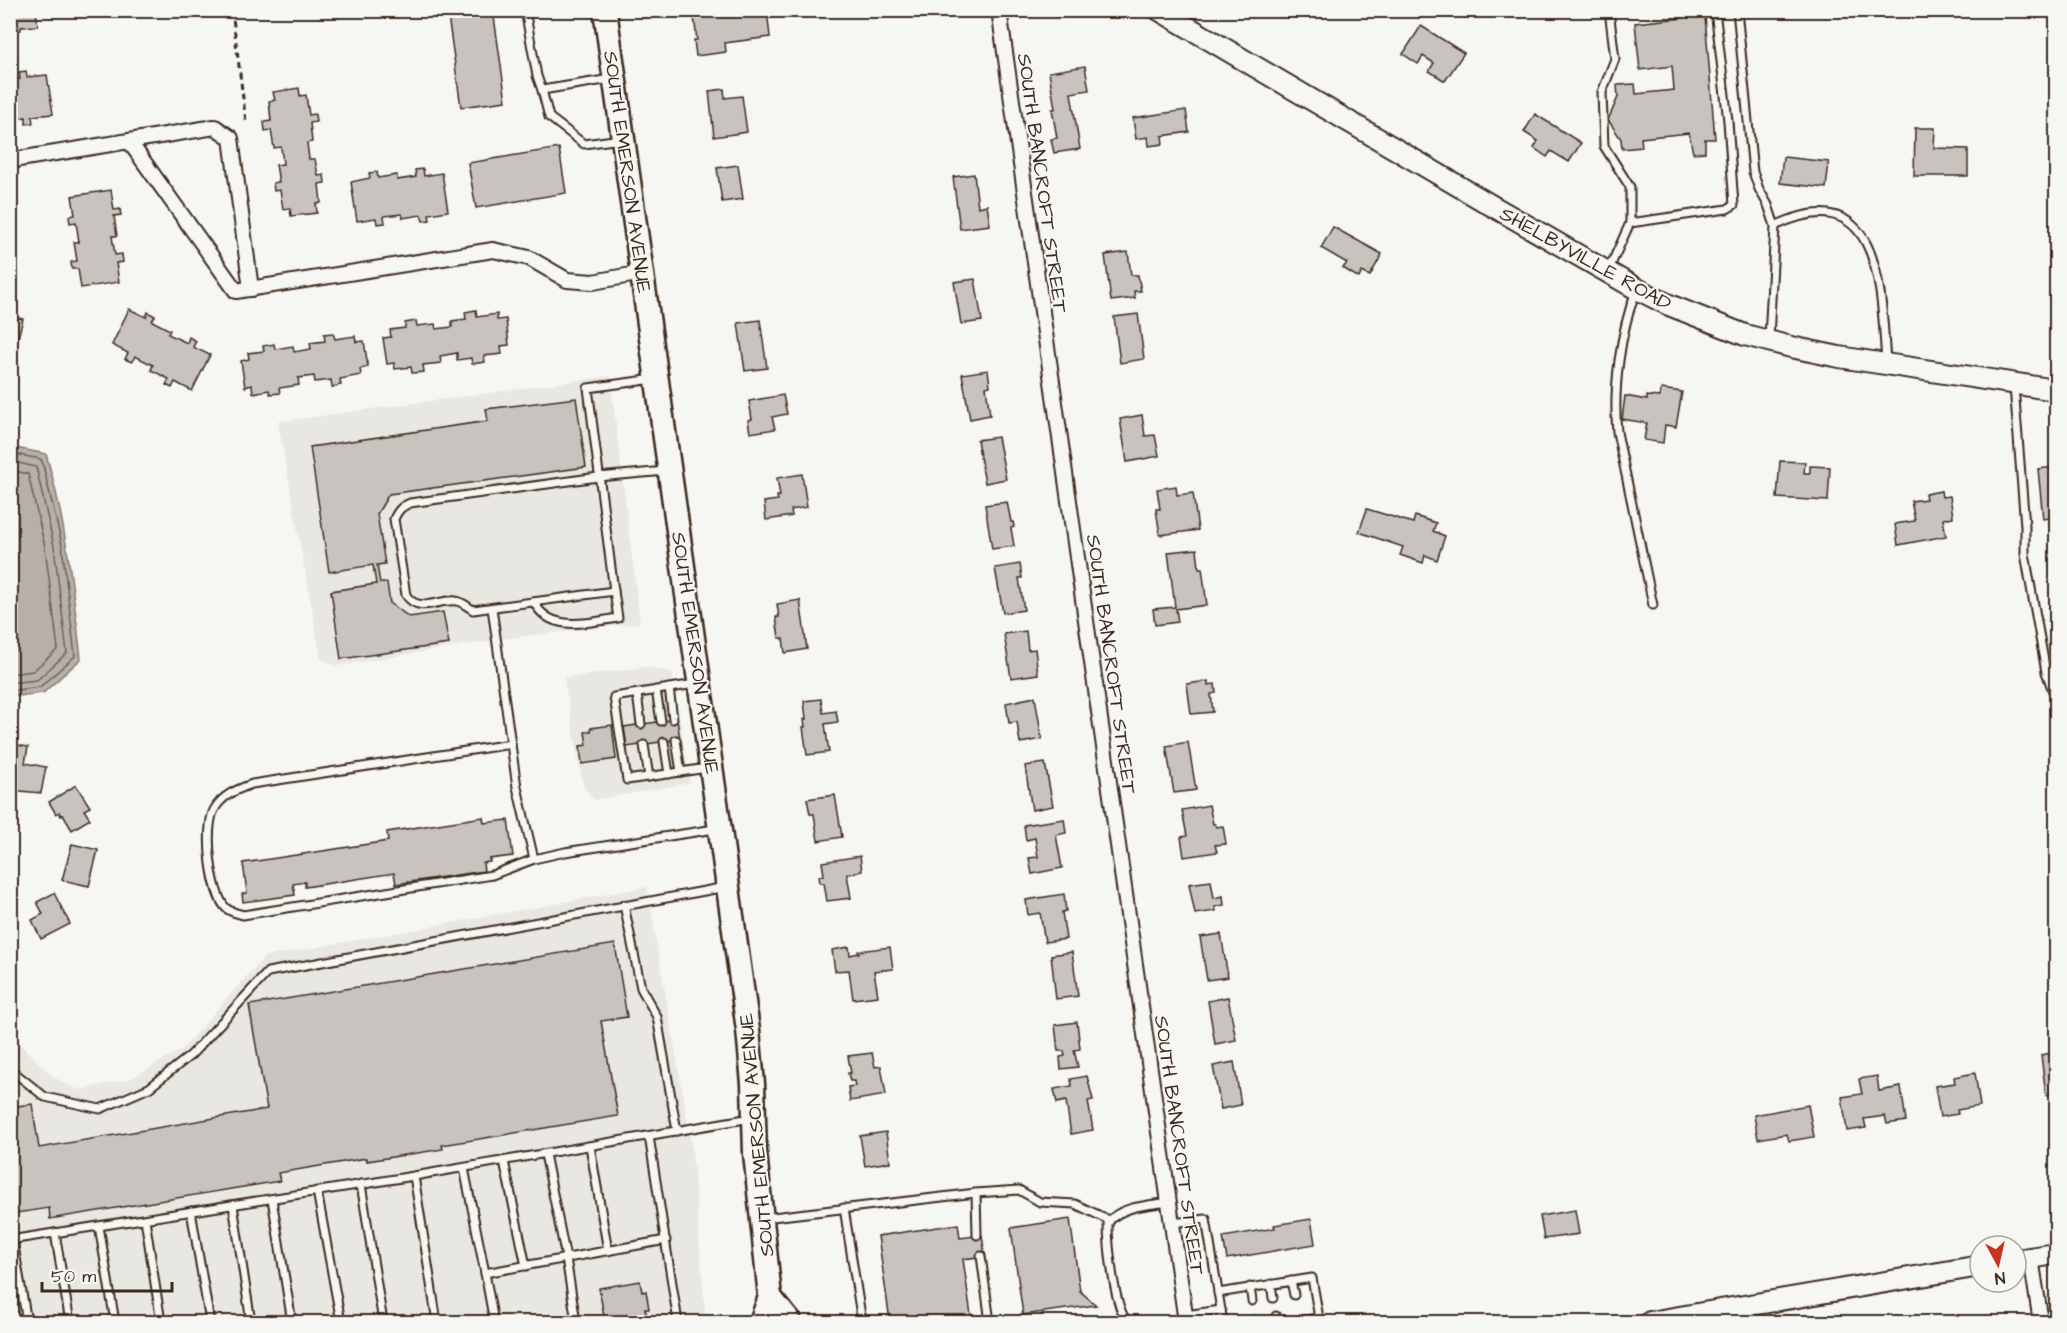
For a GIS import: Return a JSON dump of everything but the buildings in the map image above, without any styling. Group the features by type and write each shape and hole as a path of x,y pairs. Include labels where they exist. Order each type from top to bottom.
{"main road":[{"name":"SOUTH EMERSON AVENUE","path":"605,10 748,1030 770,1297 760,1323"},
{"name":"SHELBYVILLE ROAD","path":"1169,13 1637,289 1668,305 1769,341 1814,352 2056,390"},
{"path":"2028,1258 2056,1254"},
{"path":"1650,1323 1968,1268"},
{"path":"770,1297 790,1323"}],"street":[{"name":"SOUTH BANCROFT STREET","path":"999,10 1185,1319"},
{"path":"10,163 19,159 215,127 231,138 251,289"},
{"path":"129,141 236,291 493,250 529,258 567,280 593,282 642,273"},
{"path":"2028,1277 2041,1323"}],"lane":[{"path":"525,10 537,76 549,117 584,144 623,138"},
{"path":"1608,272 1630,223 1630,187 1604,146 1602,92 1615,59 1609,10"},
{"path":"1630,223 1727,209 1734,205 1728,121 1715,10"},
{"path":"1737,10 1753,172 1775,226 1769,341"},
{"path":"542,90 615,78"},
{"path":"1775,226 1792,218 1822,212 1844,219 1859,232 1873,258 1881,290 1886,364"},
{"path":"1637,289 1627,316 1614,405 1617,432 1653,605"},
{"path":"534,602 538,610 547,618 560,622 575,624 618,618 588,388 657,378"},
{"path":"2013,383 2025,526 2025,554 2046,672 2054,694"},
{"path":"614,591 473,610 458,600 417,605 406,595 394,519 398,511 410,503 598,477 670,470"},
{"path":"492,608 518,787 534,859"},
{"path":"700,684 614,697 627,780 712,768"},
{"path":"669,688 673,719"},
{"path":"656,690 661,722"},
{"path":"637,694 641,724"},
{"path":"676,741 681,772"},
{"path":"664,742 669,774"},
{"path":"511,744 252,784 231,792 214,809 208,833 219,899 228,910 243,915 492,875 534,859 565,852 721,828"},
{"path":"644,745 649,777"},
{"path":"10,1069 45,1097 100,1110 149,1088 191,1055 268,972 729,886"},
{"path":"624,905 640,988 657,1017 678,1131"},
{"path":"27,1323 12,1240 464,1168 754,1118"},
{"path":"649,1136 678,1323"},
{"path":"590,1146 608,1251"},
{"path":"545,1154 566,1258 576,1323"},
{"path":"504,1161 526,1266"},
{"path":"464,1168 494,1323"},
{"path":"414,1176 437,1323"},
{"path":"361,1184 383,1323"},
{"path":"762,1218 1019,1190 1040,1202 1075,1204 1109,1220"},
{"path":"317,1191 341,1323"},
{"path":"976,1193 977,1235"},
{"path":"272,1199 292,1323"},
{"path":"1109,1220 1124,1211 1169,1202"},
{"path":"233,1205 251,1323"},
{"path":"844,1208 862,1323"},
{"path":"191,1211 210,1323"},
{"path":"145,1219 161,1323"},
{"path":"1172,1223 1206,1219 1222,1323"},
{"path":"1109,1220 1108,1234 1115,1288 1120,1310 1128,1323"},
{"path":"99,1226 115,1323"},
{"path":"55,1233 70,1323"},
{"path":"485,1273 666,1240"},
{"path":"981,1256 990,1323"},
{"path":"1218,1293 1312,1278 1319,1320 1294,1322 1296,1313"},
{"path":"1292,1281 1294,1295"},
{"path":"1271,1284 1273,1298"},
{"path":"1250,1287 1252,1301"},
{"path":"1185,1319 1221,1310"}],"path":[{"path":"232,10 246,122"}],"shaded area":[{"path":"610,376 640,623 508,638 336,666 321,659 278,422"},
{"path":"645,667 672,672 690,783 594,800 583,786 564,678"},
{"path":"647,887 692,1148 706,1322 11,1322 10,1034 53,1077 79,1090 130,1079 181,1050 264,957"}],"water":[{"path":"11,447 46,454 64,530 81,659 43,693 11,697"}]}
